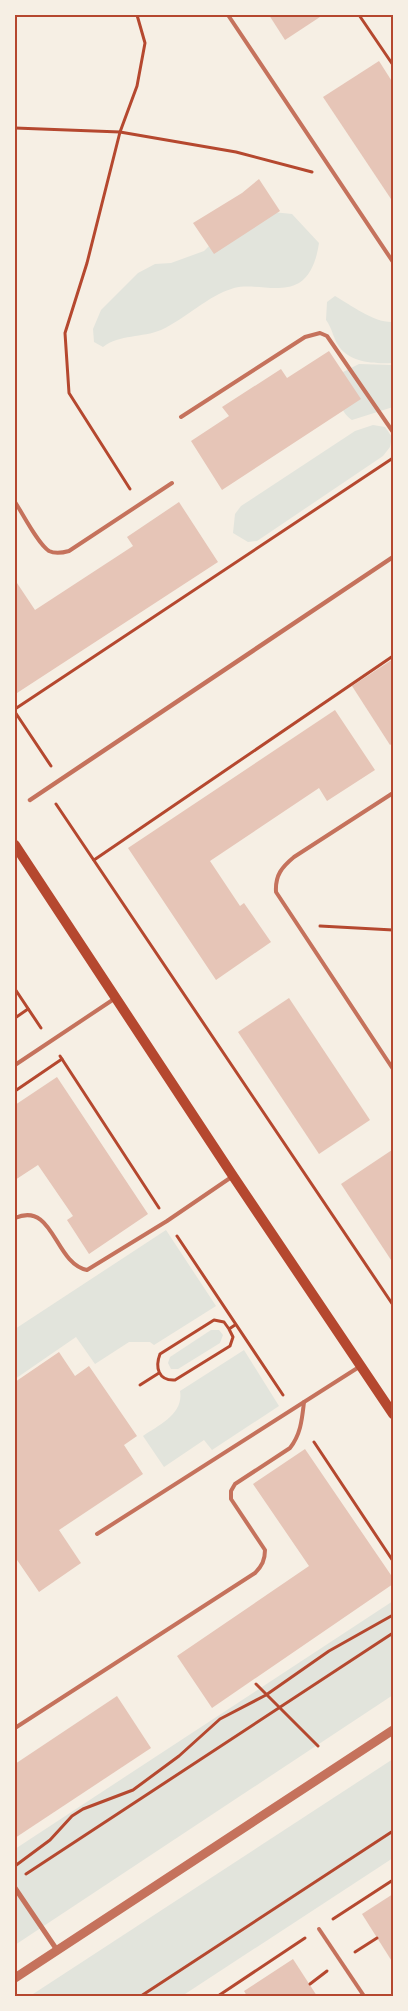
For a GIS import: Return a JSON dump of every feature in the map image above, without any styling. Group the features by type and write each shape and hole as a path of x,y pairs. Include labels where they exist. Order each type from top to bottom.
{"main road":[{"path":"15,845 233,1176 393,1414"}],"street":[{"path":"30,800 393,557"},
{"path":"15,1978 393,1730"},
{"path":"15,1888 57,1950"}],"lane":[{"path":"228,15 393,262"},
{"path":"181,416 304,337 320,333 326,336 393,432"},
{"path":"15,502 43,545 50,551 60,553 68,551 172,483"},
{"path":"393,793 283,866 275,882 276,892 393,1069"},
{"path":"15,1065 116,998"},
{"path":"15,1218 32,1215 41,1219 73,1264 87,1270 167,1221 233,1176"},
{"path":"97,1534 361,1366"},
{"path":"15,1728 254,1574 265,1560 265,1550 231,1499 231,1491 243,1478 290,1448 296,1441 302,1423 304,1402"},
{"path":"319,1929 364,1996"}],"path":[{"path":"137,15 145,43 137,86 120,132 87,263 65,333 69,393 140,504"},
{"path":"359,15 393,66"},
{"path":"15,128 120,132 236,152 337,179"},
{"path":"60,779 15,711 393,458"},
{"path":"94,860 393,656"},
{"path":"46,789 393,1306"},
{"path":"297,924 393,930"},
{"path":"15,989 292,1410"},
{"path":"15,1018 28,1009"},
{"path":"15,1091 62,1059"},
{"path":"214,1320 224,1322 229,1329 232,1337 230,1346 175,1380 164,1378 159,1373 157,1362 160,1354 214,1320"},
{"path":"229,1329 235,1325"},
{"path":"140,1386 159,1373"},
{"path":"302,1423 393,1561"},
{"path":"15,1866 50,1840 83,1809 133,1790 178,1756 220,1719 266,1695 329,1650 393,1614"},
{"path":"23,1876 393,1634"},
{"path":"256,1684 318,1746"},
{"path":"141,1996 393,1831"}],"shaded area":[{"path":"273,212 292,214 319,243 311,271 304,280 283,288 234,288 215,296 180,320 161,330 117,340 103,347 94,342 93,329 101,310 138,273 155,264 171,263 204,251 214,241"},
{"path":"335,296 371,317 386,322 393,322 393,363 363,361 349,356 343,351 336,342 326,320 327,302"},
{"path":"359,364 393,365 393,407 352,420 343,410 341,404 341,385 343,372"},
{"path":"373,425 385,427 392,437 390,447 383,456 257,541 248,542 233,533 235,514 241,506 355,431"},
{"path":"166,1230 216,1306 154,1345 150,1342 129,1342 95,1364 76,1337 15,1379 15,1329"},
{"path":"211,1330 219,1330 223,1335 220,1343 178,1369 171,1369 168,1363 170,1357"},
{"path":"244,1350 279,1406 212,1450 204,1440 164,1467 143,1436 163,1423 174,1412 180,1399 180,1391"},
{"path":"393,1601 393,1695 15,1945 15,1849"},
{"path":"393,1759 393,1858 182,1996 30,1996"}],"building":[{"path":"269,15 323,15 285,40"},
{"path":"379,61 393,83 393,202 323,97"},
{"path":"259,179 280,211 214,254 193,223 242,193"},
{"path":"329,351 361,399 222,490 191,441 229,416 222,407 281,369 287,378"},
{"path":"179,502 218,562 17,693 15,580 35,610 133,546 127,537"},
{"path":"393,659 393,743 390,745 352,686"},
{"path":"335,710 375,770 327,801 319,788 210,861 240,906 244,903 271,942 216,980 128,848"},
{"path":"289,998 370,1120 319,1154 238,1032"},
{"path":"57,1077 148,1214 89,1254 67,1220 73,1216 38,1165 15,1180 15,1105"},
{"path":"393,1151 393,1263 341,1184"},
{"path":"59,1352 75,1376 89,1366 137,1436 124,1445 143,1474 59,1530 81,1563 39,1592 15,1557 15,1382"},
{"path":"305,1449 393,1578 393,1584 212,1708 177,1656 309,1566 253,1484"},
{"path":"117,1696 151,1748 15,1838 15,1764"},
{"path":"393,1894 393,1963 362,1914"},
{"path":"293,1959 317,1996 247,1996 244,1991"}]}
